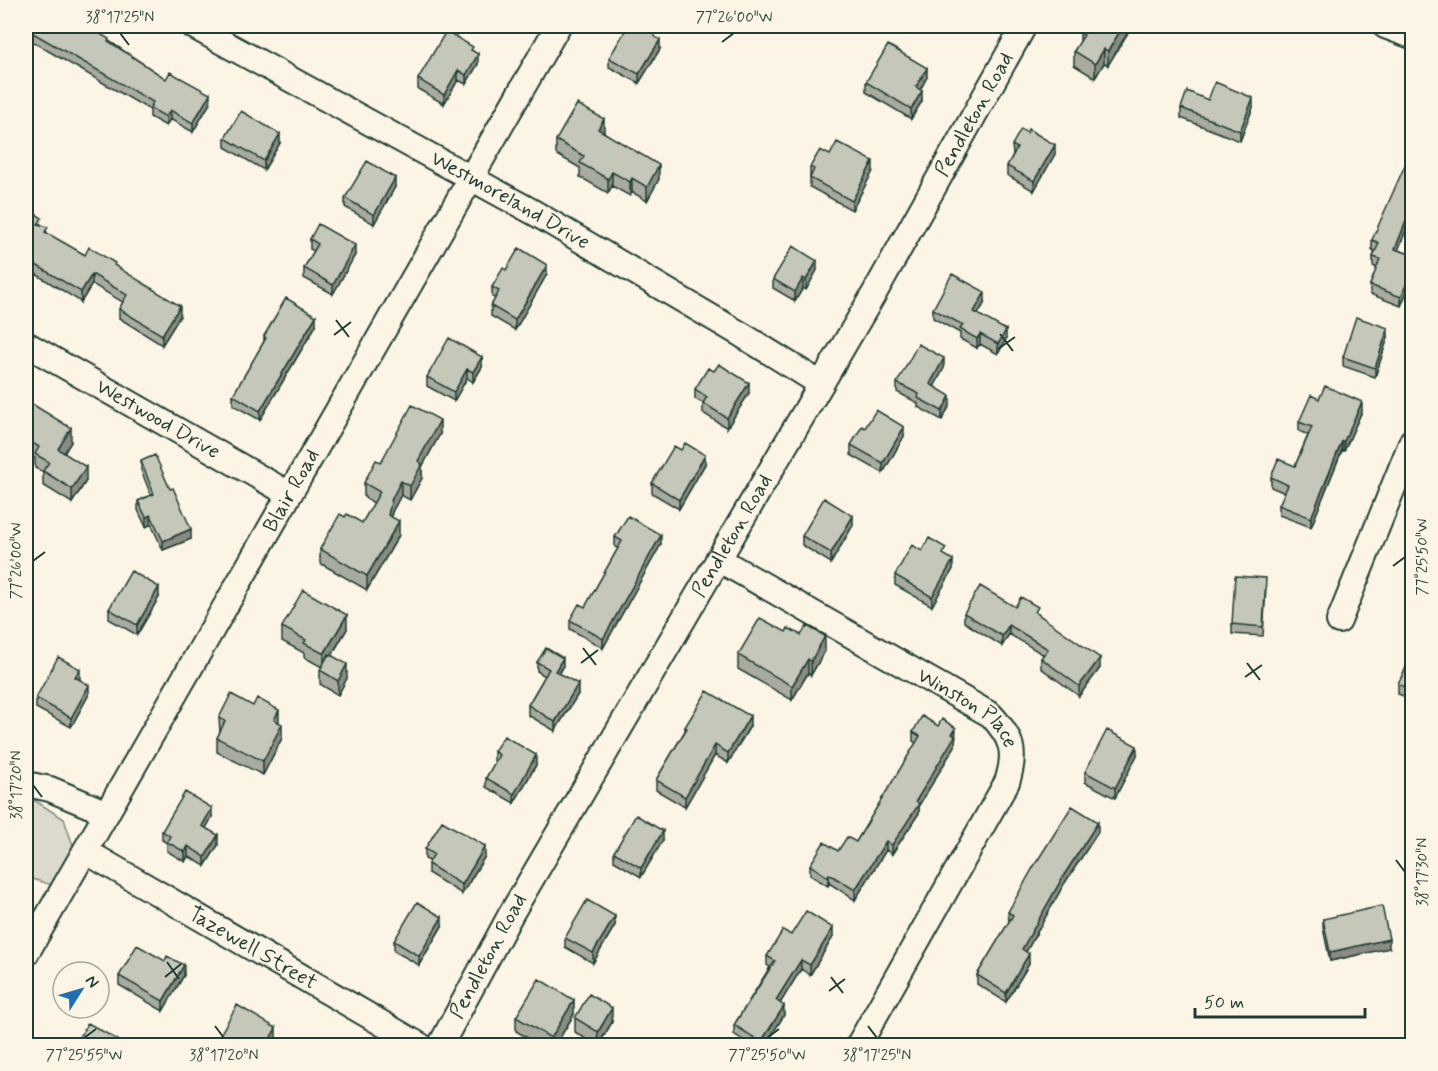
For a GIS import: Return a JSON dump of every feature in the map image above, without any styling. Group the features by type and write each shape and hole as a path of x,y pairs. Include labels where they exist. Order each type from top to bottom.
{"street":[{"name":"Westmoreland Drive","path":"193,26 533,212 821,384"},
{"name":"Blair Road","path":"26,954 558,26"},
{"name":"Pendleton Road","path":"440,1046 511,914 875,292 1024,26"},
{"path":"1385,26 1413,36"},
{"name":"Westwood Drive","path":"26,344 289,494"},
{"path":"1340,621 1413,441"},
{"name":"Winston Place","path":"718,559 991,716 1005,730 1012,749 1012,765 1007,782 858,1046"},
{"path":"26,784 50,789 107,813"},
{"name":"Tazewell Street","path":"85,851 421,1046"}],"shaded area":[{"path":"26,795 64,819 77,857 52,885 26,877"}],"building":[{"path":"26,26 87,26 166,79 170,72 210,94 193,123 170,110 166,117 150,108 153,102 26,29"},
{"path":"628,26 641,26 656,34 654,36 660,40 639,74 609,58"},
{"path":"1084,26 1123,26 1108,51 1104,49 1095,64 1074,51 1084,35 1080,33"},
{"path":"446,31 473,47 471,50 478,54 466,75 458,70 444,95 418,79"},
{"path":"888,45 927,68 916,87 922,91 911,109 866,82"},
{"path":"1215,82 1253,98 1240,131 1181,108 1187,91 1208,100"},
{"path":"577,104 604,119 598,129 659,165 647,187 632,178 630,182 612,172 608,179 580,163 584,156 556,140"},
{"path":"241,111 280,134 264,161 225,138"},
{"path":"1021,129 1027,133 1028,129 1055,145 1034,181 1007,166 1017,148 1012,145"},
{"path":"837,142 873,161 852,201 810,178 814,169 810,167 820,150 830,155"},
{"path":"367,161 395,178 374,215 345,198"},
{"path":"1405,165 1413,169 1413,206 1395,249 1413,255 1413,268 1401,297 1370,285 1380,259 1373,257 1379,243 1372,240"},
{"path":"28,209 42,218 38,224 48,227 45,232 85,255 89,247 180,306 162,335 119,309 127,295 92,274 81,292 26,259 26,212"},
{"path":"318,224 355,245 333,285 304,268 318,244 310,239"},
{"path":"793,246 817,261 806,280 803,278 795,292 773,279"},
{"path":"519,248 547,265 515,320 491,306 499,291 492,287 503,268 506,270"},
{"path":"952,274 985,292 974,312 1006,330 998,344 980,334 977,339 960,329 963,325 933,309"},
{"path":"286,298 316,316 260,411 233,395"},
{"path":"1356,317 1388,328 1375,368 1343,357"},
{"path":"449,338 482,357 473,372 467,369 454,392 427,377"},
{"path":"918,344 944,358 930,384 950,396 942,411 918,398 919,394 897,383"},
{"path":"719,364 749,383 727,418 703,403 707,397 695,389 708,368 714,371"},
{"path":"1325,386 1362,402 1342,441 1311,518 1279,505 1288,485 1271,477 1278,459 1295,466 1312,427 1299,422 1311,395 1319,399"},
{"path":"32,404 71,428 58,449 86,467 72,489 43,471 49,462 35,454 39,447 26,439 26,414"},
{"path":"412,405 440,420 418,461 422,464 410,486 401,481 392,498 388,515 399,521 367,576 320,549 340,514 345,517 347,514 362,523 380,492 364,483 376,460 381,462"},
{"path":"876,410 904,427 883,463 851,445 862,426 865,428"},
{"path":"685,443 705,455 679,500 652,483 674,446 681,450"},
{"path":"155,455 191,529 163,541 151,515 146,517 138,501 154,494 141,461"},
{"path":"824,498 853,516 831,553 802,536"},
{"path":"628,516 661,535 603,639 570,620 579,604 585,607 622,541 615,537"},
{"path":"929,538 946,548 943,554 953,560 932,597 895,575 912,545 922,551"},
{"path":"131,571 159,587 137,625 109,609"},
{"path":"1235,576 1266,578 1263,627 1232,624"},
{"path":"980,586 1015,607 1021,597 1038,607 1035,612 1100,658 1079,686 1041,658 1048,649 1009,625 1002,636 964,613"},
{"path":"303,590 347,615 324,654 304,643 306,640 282,627"},
{"path":"760,618 786,632 788,628 801,635 807,626 825,636 811,661 808,659 792,686 738,655"},
{"path":"1413,638 1413,651 1408,649"},
{"path":"546,648 563,658 555,671 578,684 555,722 528,705 549,669 537,662"},
{"path":"329,654 347,664 338,681 320,670"},
{"path":"1413,654 1413,691 1398,684"},
{"path":"58,657 80,669 75,677 89,685 71,718 36,698"},
{"path":"707,691 750,716 728,753 715,745 685,797 656,780"},
{"path":"231,694 253,706 257,698 279,710 274,720 282,724 263,761 217,738 225,721 219,718"},
{"path":"922,716 938,726 942,719 956,728 952,734 955,736 916,801 919,804 892,845 886,841 855,890 810,865 824,842 838,851 847,837 856,842 920,736 913,732"},
{"path":"1107,730 1137,746 1115,788 1085,772"},
{"path":"504,736 536,755 514,794 486,778 499,755 494,751"},
{"path":"185,792 212,808 202,826 218,835 205,857 188,846 185,852 167,842 170,836 162,831"},
{"path":"1072,806 1098,822 1064,875 1022,949 1029,954 1006,993 977,975 1013,915 1008,912"},
{"path":"636,815 663,831 641,868 614,852"},
{"path":"442,821 485,846 462,885 428,864 434,854 425,849"},
{"path":"587,900 615,916 593,953 565,938"},
{"path":"417,902 442,917 419,956 394,941"},
{"path":"1382,906 1389,939 1330,952 1323,919"},
{"path":"806,911 833,928 810,965 801,960 776,1000 784,1006 761,1042 734,1025 775,961 767,956 783,930 791,935"},
{"path":"137,945 165,961 167,956 184,965 163,1001 119,976"},
{"path":"539,979 574,1000 551,1038 516,1017"},
{"path":"589,994 612,1008 598,1032 575,1018"},
{"path":"237,1005 276,1028 266,1046 238,1046 220,1035"},
{"path":"88,1023 118,1040 115,1046 71,1046 73,1042 76,1043"}]}
